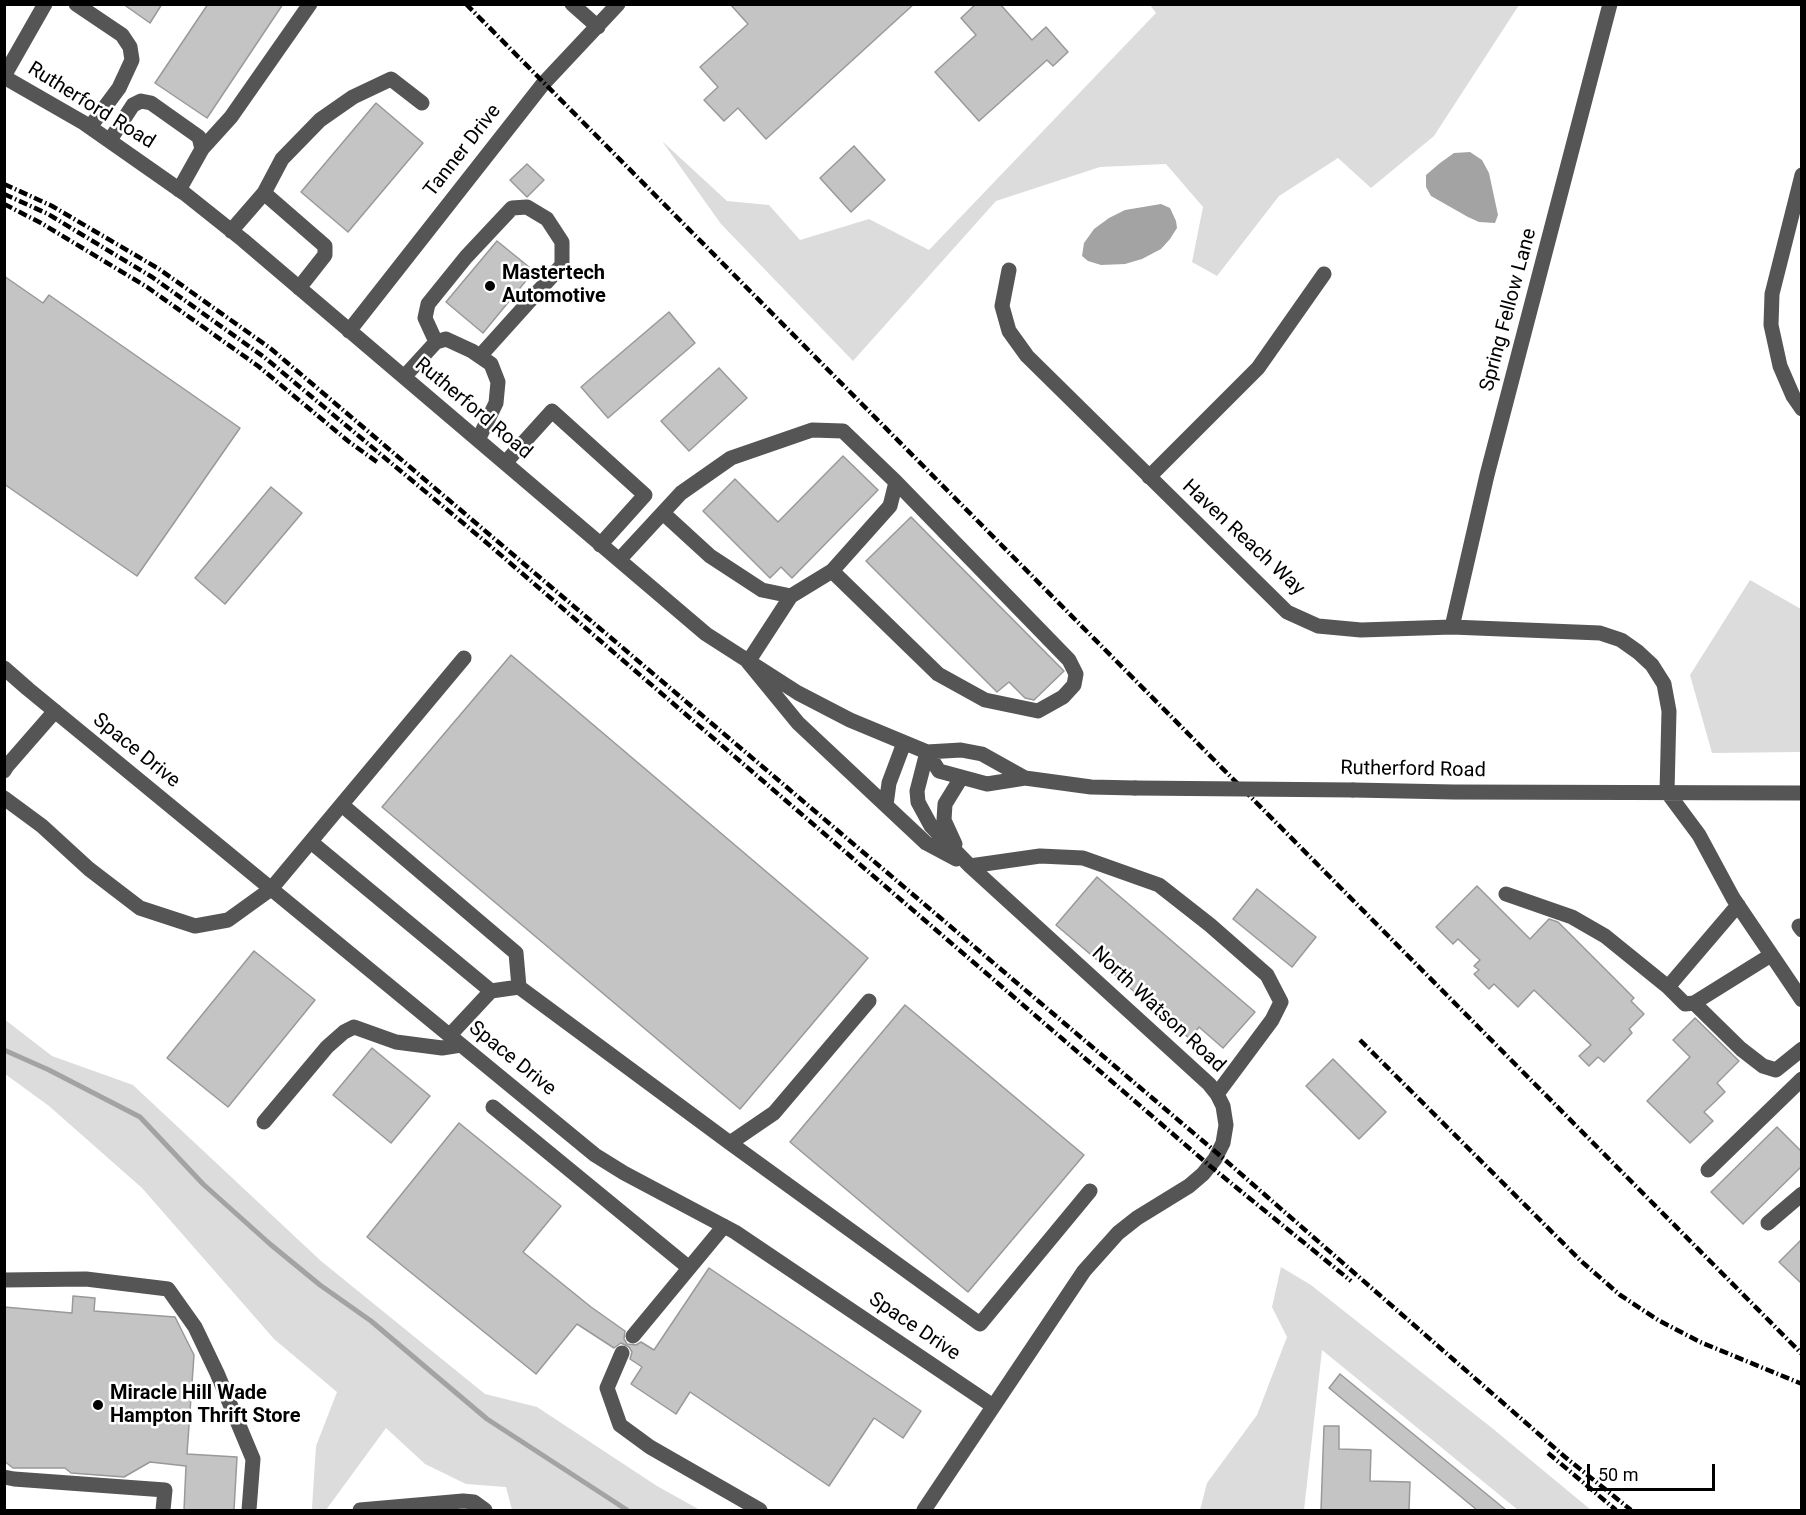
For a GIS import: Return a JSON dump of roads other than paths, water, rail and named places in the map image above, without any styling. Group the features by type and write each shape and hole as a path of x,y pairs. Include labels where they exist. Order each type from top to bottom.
{"street":[{"path":"4,76 45,4"},
{"path":"76,4 122,35 130,47 132,60 119,88 90,127"},
{"path":"179,190 202,149 231,117 310,4"},
{"path":"572,4 598,27"},
{"name":"Tanner Drive","path":"349,331 543,84 618,4"},
{"name":"Spring Fellow Lane","path":"1452,627 1487,475 1610,4"},
{"name":"Rutherford Road","path":"4,76 110,140 231,231 706,634 798,693 850,720 927,752 961,750 982,754 1025,778"},
{"path":"231,231 264,193 282,159 320,120 353,97 382,81 391,79 422,103"},
{"path":"110,140 133,105 141,101 151,103 199,137 202,149"},
{"path":"1802,175 1772,294 1771,325 1780,366 1802,410"},
{"path":"264,193 325,246 325,255 299,288"},
{"path":"436,342 425,318 428,304 466,257 512,208 527,207 547,219 562,242 562,265 480,357"},
{"name":"Haven Reach Way","path":"1009,270 1002,306 1009,331 1026,356 1287,612 1318,626 1361,630 1452,627 1600,633 1621,640 1652,664 1664,684 1669,711 1667,792"},
{"path":"1149,477 1258,369 1324,274"},
{"path":"404,377 436,342 446,339 491,364 498,382 496,402 478,440"},
{"path":"505,463 552,411 645,495 600,544"},
{"path":"619,560 681,493 731,458 812,430 843,431 896,482 1069,660 1076,674 1074,685 1063,697 1038,711 986,700 938,674 832,571"},
{"path":"748,662 791,596 832,571 890,506 896,482"},
{"path":"663,513 710,556 762,590 791,596"},
{"path":"4,798 42,826 89,869 140,908 195,926 228,921 271,889 464,658"},
{"name":"North Watson Road","path":"748,662 798,723 926,843 970,866"},
{"name":"Space Drive","path":"4,668 595,1155 724,1226 993,1406"},
{"path":"4,771 55,711"},
{"path":"886,805 889,783 904,743"},
{"name":"Rutherford Road","path":"927,752 939,771 987,784 1025,778 1091,787 1134,788 1802,793"},
{"name":"North Watson Road","path":"924,1510 1048,1322 1094,1258 1137,1218 1189,1186 1210,1166 1222,1143 1226,1125 1223,1106 1217,1094 970,866 931,826 918,802 917,791 927,752"},
{"name":"North Watson Road","path":"961,778 945,804 944,820 950,835 970,866"},
{"path":"1667,792 1699,835 1738,905 1802,1000"},
{"path":"342,805 516,953 519,987"},
{"path":"311,842 490,991"},
{"path":"970,866 1040,856 1083,858 1159,885 1210,925 1267,975 1281,1002 1272,1020 1217,1094"},
{"path":"1506,894 1572,917 1605,936 1668,987 1685,1004 1694,1003 1771,955"},
{"path":"1668,987 1738,905"},
{"path":"264,1122 327,1047 344,1032 354,1027 396,1042 442,1048 456,1040 490,991 519,987 980,1324 1090,1191"},
{"path":"730,1143 774,1113 869,1001"},
{"path":"1694,1003 1741,1049 1763,1066 1776,1070 1802,1049"},
{"path":"1708,1170 1802,1079"},
{"path":"493,1107 688,1267"},
{"path":"1768,1223 1802,1194"},
{"path":"633,1336 724,1226"},
{"path":"4,1280 86,1279 168,1289 195,1327 253,1459 249,1510"},
{"path":"622,1353 607,1389 620,1425 650,1447 760,1510"},
{"path":"4,1477 165,1490 163,1510"},
{"path":"360,1510 463,1501 474,1502 485,1510"}],"waterway":[{"path":"4,1050 49,1070 140,1117 203,1184 320,1285 371,1321 487,1419 627,1510"}],"railway":[{"path":"466,4 1802,1354"},
{"path":"4,184 52,206 159,269 270,348 1217,1153 1565,1457 1631,1510"},
{"path":"4,194 48,214 152,277 264,357 481,538 1210,1166 1351,1281"},
{"path":"4,204 41,223 147,287 258,366 348,441 377,462"},
{"path":"1360,1040 1581,1261 1620,1295 1658,1320 1700,1342 1802,1384"},
{"path":"1548,1453 1616,1510"}],"place":[{"name":"Mastertech Automotive","path":"490,286"},
{"name":"Miracle Hill Wade Hampton Thrift Store","path":"98,1405"}]}
